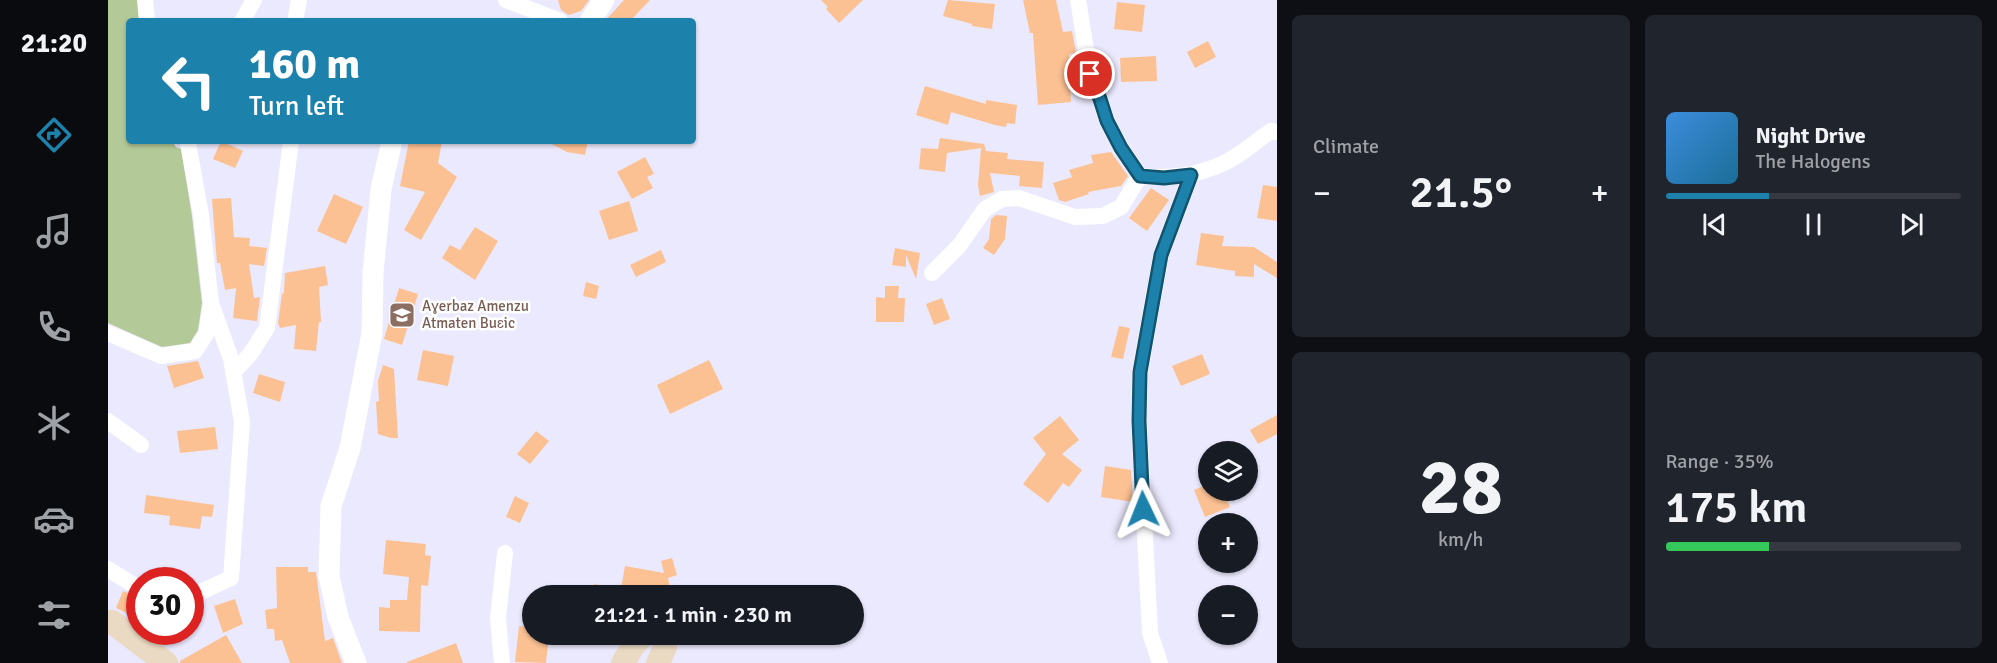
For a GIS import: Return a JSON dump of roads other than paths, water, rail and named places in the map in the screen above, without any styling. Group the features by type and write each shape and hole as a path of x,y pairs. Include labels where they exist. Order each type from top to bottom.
{"main road":[{"path":"108,622 112,622 166,663"},
{"path":"623,663 634,645"},
{"path":"658,663 665,645"}],"street":[{"path":"145,0 147,18"},
{"path":"244,18 254,0"},
{"path":"296,18 299,0"},
{"path":"506,0 552,18"},
{"path":"592,18 604,0"},
{"path":"1078,0 1090,74 1107,121 1121,148 1140,176"},
{"path":"1140,176 1164,178 1191,175 1225,163 1271,131 1277,132"},
{"path":"190,144 211,303 231,359 242,422 231,578 204,591"},
{"path":"234,372 251,353 267,328 291,144"},
{"path":"356,663 338,617 329,576 331,506 350,448 372,333 373,273 381,189 391,144"},
{"path":"1160,663 1150,633 1139,421 1140,372 1161,255 1191,175"},
{"path":"932,273 959,246 985,209 1002,199 1019,198 1075,217 1103,216 1121,207 1140,176"},
{"path":"108,333 161,356 195,351 206,334 211,303"},
{"path":"108,421 141,445"},
{"path":"502,663 498,618 505,553"},
{"path":"108,569 126,581"}],"place":[{"name":"Aɣerbaz Amenzu Atmaten Buɛic","path":"402,315"}]}
